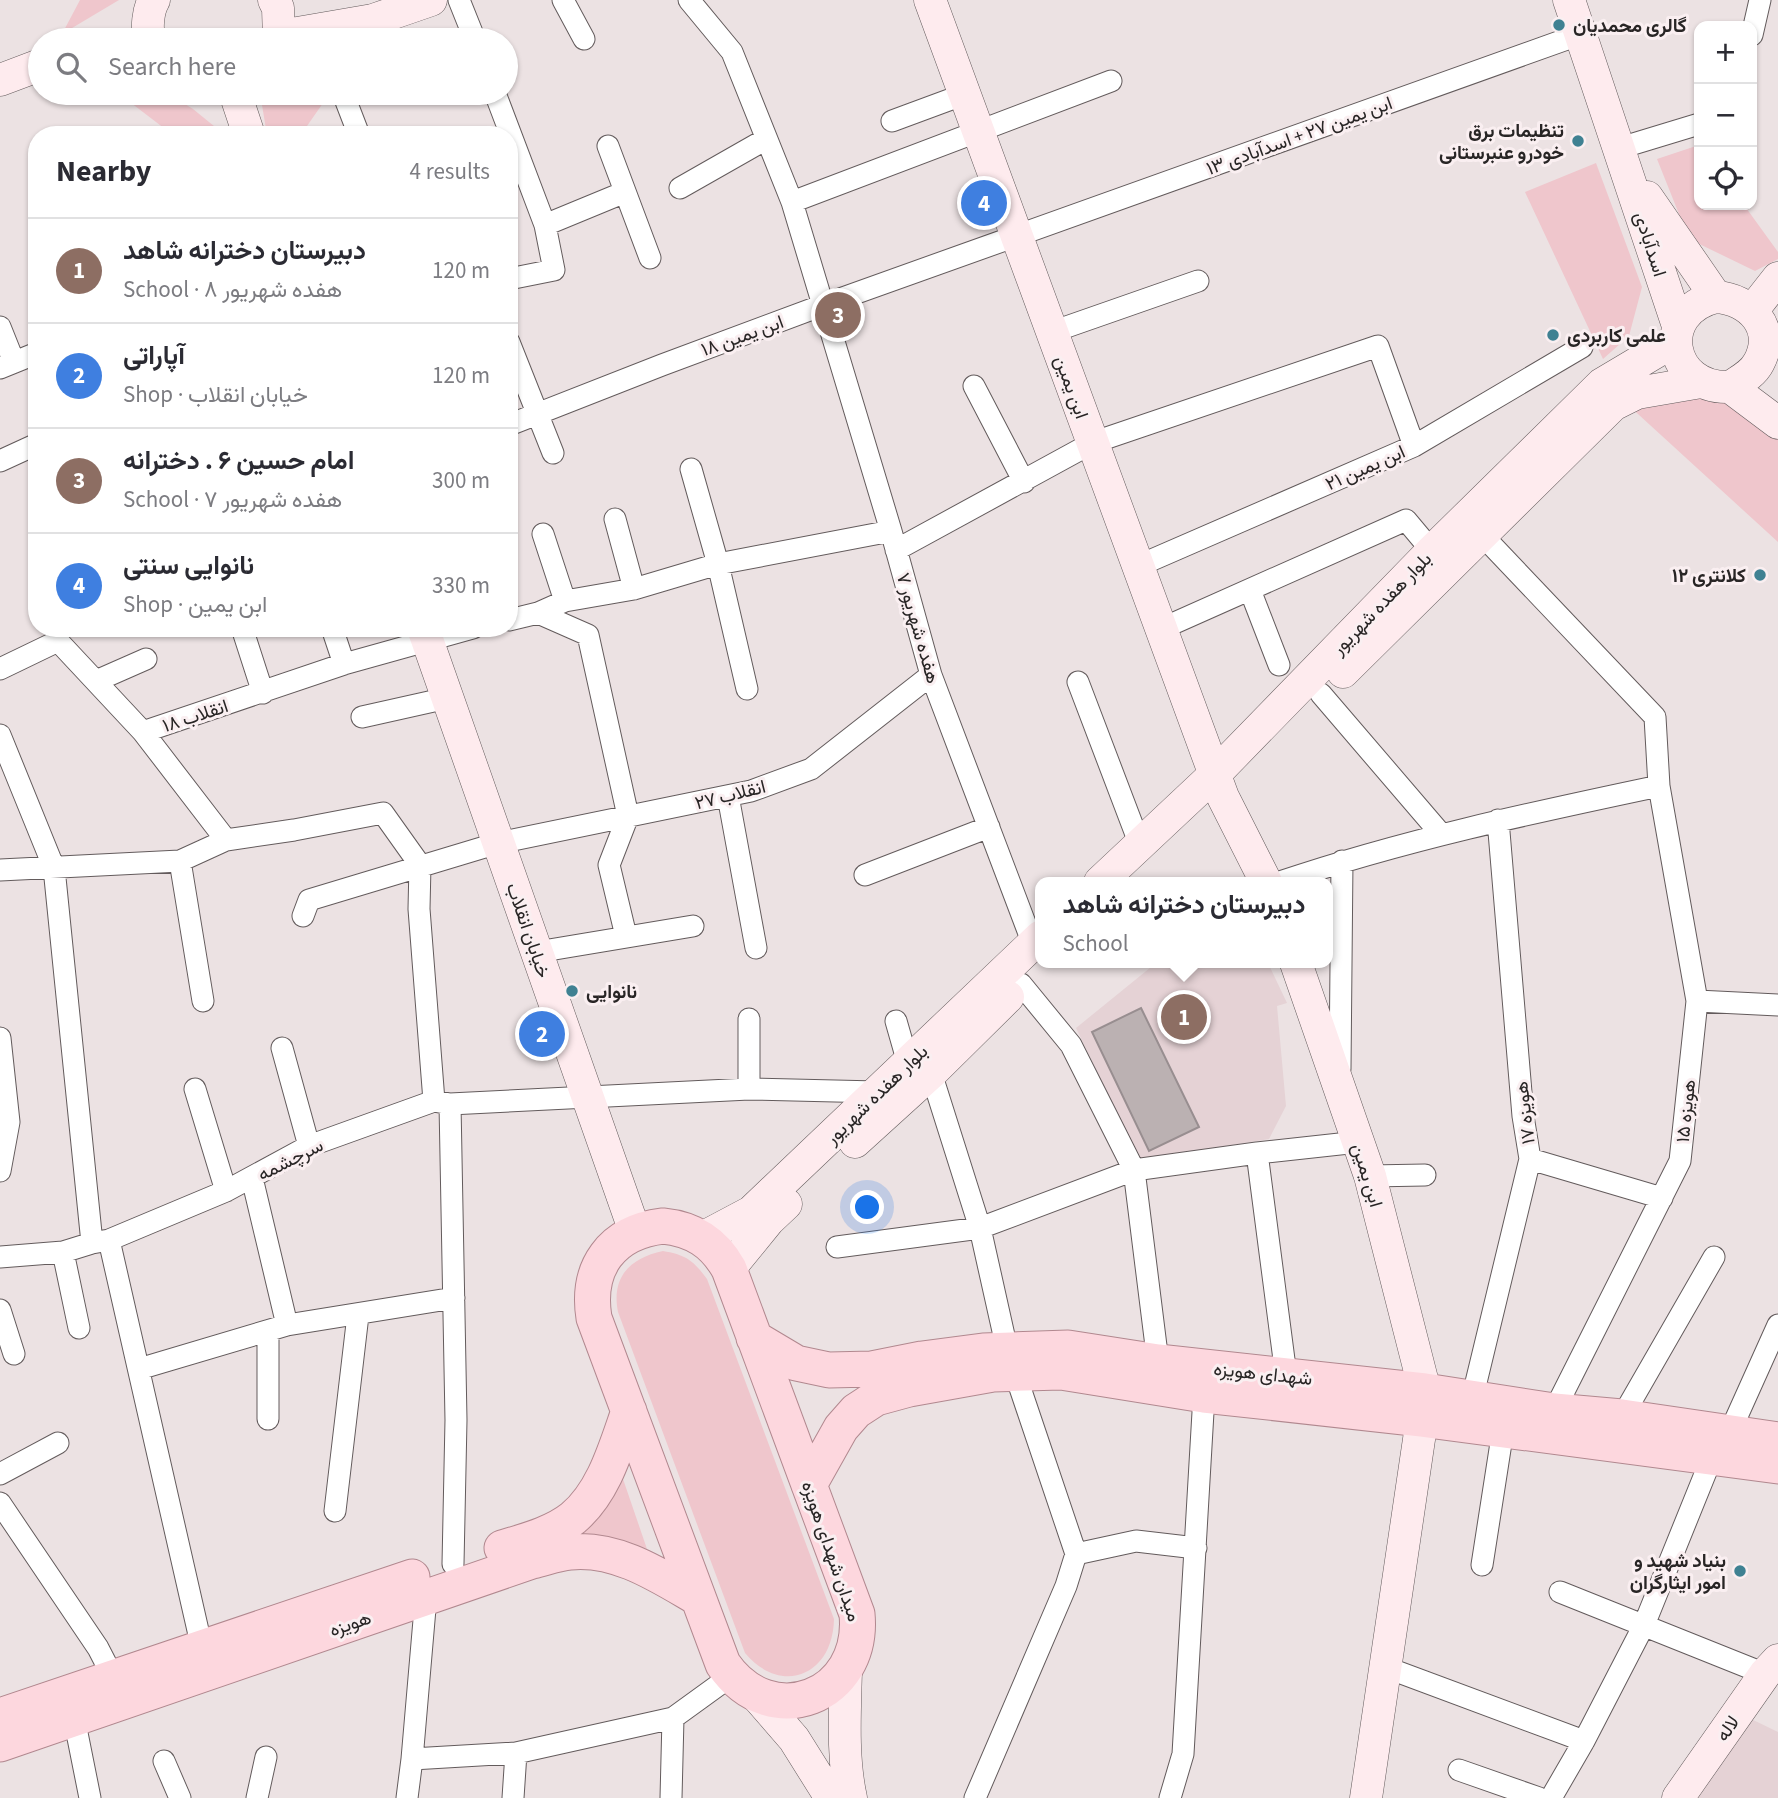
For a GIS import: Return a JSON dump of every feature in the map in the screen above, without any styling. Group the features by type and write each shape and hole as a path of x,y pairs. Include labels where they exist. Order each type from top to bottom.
{"main road":[{"path":"144,28 154,0"},
{"path":"274,0 278,8 279,28"},
{"path":"331,28 373,20 431,0"},
{"name":"ابن یمین","path":"930,0 1218,786 1264,877"},
{"name":"اسدآبادی","path":"1569,0 1622,155 1677,333"},
{"path":"0,80 28,70"},
{"path":"238,105 246,126"},
{"name":"اسدآبادی","path":"1622,155 1716,297"},
{"path":"1752,311 1778,278"},
{"path":"1716,385 1769,370 1765,336 1752,311 1742,302 1716,297 1703,300 1684,315 1677,333 1677,352 1682,365 1690,374 1716,385 1778,423"},
{"name":"بلوار هفده شهریور","path":"1136,877 1432,551 1602,384 1677,333"},
{"name":"بلوار هفده شهریور","path":"1105,877 1140,845 1218,786 1321,694 1613,405 1637,393 1716,385"},
{"name":"خیابان انقلاب","path":"426,637 635,1232"},
{"name":"بلوار هفده شهریور","path":"729,1269 769,1220 1035,952"},
{"name":"بلوار هفده شهریور","path":"702,1238 751,1212 877,1092 919,1068 1021,984 1035,956"},
{"name":"ابن یمین","path":"1298,968 1370,1176 1424,1405 1366,1798"},
{"name":"میدان شهدای هویزه","path":"743,1685 723,1664 594,1318 592,1289 606,1255 635,1232 663,1226 677,1228 702,1238 722,1257 729,1269 857,1614 857,1643 846,1669"},
{"name":"شهدای هویزه","path":"754,1338 796,1363 829,1370 872,1369 922,1359 1011,1361 1061,1372 1204,1395 1424,1405 1472,1399 1554,1411 1622,1417 1778,1466"},
{"name":"شهدای هویزه","path":"809,1485 841,1428 856,1411 876,1398 993,1374 1011,1361 1068,1348 1158,1362 1286,1375 1424,1405 1503,1430 1721,1446 1778,1440"},
{"name":"هویزه","path":"0,1716 539,1536 573,1517 603,1482 629,1411"},
{"name":"هویزه","path":"0,1744 532,1561 571,1551 606,1555 643,1565 698,1598"},
{"name":"لاله","path":"1678,1798 1772,1667"},
{"path":"743,1685 777,1700 799,1700 826,1689 846,1669"},
{"path":"846,1669 845,1726 848,1782 852,1798"},
{"path":"743,1685 794,1739 831,1798"}],"street":[{"path":"459,0 470,28"},
{"path":"563,0 584,39"},
{"name":"هفده شهریور ۷","path":"690,0 733,52 792,202 931,675 1035,938"},
{"path":"1755,21 1760,0"},
{"name":"ابن یمین ۲۷ + اسدآبادی ۱۳","path":"1017,236 1581,34"},
{"path":"792,202 1111,81"},
{"path":"892,121 965,94"},
{"path":"347,105 356,126"},
{"path":"500,105 508,126"},
{"path":"1622,155 1694,126"},
{"path":"680,188 766,139"},
{"path":"608,146 650,258"},
{"path":"518,154 545,225 554,270 518,277"},
{"path":"545,225 625,192"},
{"name":"ابن یمین ۱۸","path":"518,422 823,305 1017,236"},
{"path":"1052,332 1199,281"},
{"path":"0,327 7,365 28,357"},
{"path":"518,618 538,613 565,601 635,589 718,564 893,540 1024,482 1093,443 1378,346 1414,446"},
{"name":"ابن یمین ۲۱","path":"1138,566 1414,446 1581,347"},
{"path":"518,365 553,453"},
{"path":"974,386 1024,482"},
{"path":"0,461 28,448"},
{"path":"691,469 718,564 747,689"},
{"path":"615,519 635,589"},
{"path":"1161,629 1406,520 1432,551"},
{"path":"543,534 565,601"},
{"name":"هویزه ۱۵","path":"1483,536 1655,718 1659,786 1697,1001 1680,1161 1554,1411"},
{"path":"1250,590 1279,665"},
{"path":"538,613 588,635 628,816 609,865 626,936"},
{"path":"245,637 262,693"},
{"path":"335,637 344,664"},
{"name":"انقلاب ۱۸","path":"0,669 58,641 143,732 262,693 417,637"},
{"path":"96,681 146,659"},
{"name":"انقلاب ۲۷","path":"303,916 309,900 420,865 498,843 751,791 811,769 931,675"},
{"path":"1077,682 1140,845"},
{"path":"1321,694 1441,834"},
{"path":"362,718 447,698"},
{"path":"143,732 226,840"},
{"path":"0,735 54,867 101,1242 139,1368 202,1648"},
{"path":"1295,877 1441,834 1659,786"},
{"path":"728,796 755,948"},
{"path":"0,870 180,861 226,840 383,813 420,865 419,909 442,1103 454,1298 456,1420 453,1564"},
{"name":"هویزه ۱۷","path":"1472,1399 1530,1159 1523,1116 1498,820"},
{"path":"865,876 989,827"},
{"path":"180,861 203,1001"},
{"path":"1340,1085 1342,861"},
{"path":"537,952 693,926"},
{"path":"1021,984 1071,1045 1134,1170 1158,1362"},
{"path":"1697,1001 1778,1005"},
{"path":"749,1018 749,1090"},
{"path":"896,1021 919,1068 981,1228 1011,1361 1076,1554 1066,1586 975,1795"},
{"path":"0,1038 9,1122 0,1171"},
{"path":"282,1048 309,1146"},
{"path":"195,1088 226,1191"},
{"name":"سرچشمه","path":"0,1257 63,1252 101,1242 226,1191 309,1146 442,1103 588,1099 749,1090 877,1092"},
{"path":"838,1247 981,1228 1134,1170 1358,1142"},
{"path":"1256,1153 1286,1375"},
{"path":"1530,1159 1662,1198"},
{"path":"1370,1176 1425,1175"},
{"path":"252,1178 278,1328 268,1419"},
{"path":"63,1252 79,1328"},
{"path":"1622,1417 1714,1257"},
{"path":"139,1368 278,1328 454,1298"},
{"path":"0,1310 14,1354"},
{"path":"335,1511 358,1315"},
{"path":"1551,1798 1644,1625 1721,1446 1778,1325"},
{"path":"1170,1798 1183,1754 1204,1395"},
{"path":"1482,1565 1503,1430"},
{"path":"0,1474 58,1444"},
{"path":"0,1503 98,1648 114,1679"},
{"path":"1076,1554 1136,1541 1196,1548"},
{"path":"1560,1592 1644,1625 1772,1667"},
{"path":"407,1798 426,1597"},
{"path":"1385,1667 1584,1741"},
{"path":"412,1759 516,1753 673,1718 743,1685"},
{"path":"74,1718 90,1798"},
{"path":"671,1798 673,1718"},
{"path":"513,1798 516,1753"},
{"path":"257,1798 266,1758"},
{"path":"164,1761 180,1798"},
{"path":"1459,1770 1539,1798"}],"shaded area":[{"path":"80,0 119,0 72,28 65,28"},
{"path":"134,105 186,105 214,126 161,126"},
{"path":"262,105 322,105 307,126 266,126"},
{"path":"1694,147 1694,210 1748,210 1778,252 1778,259 1755,271 1689,239 1657,159"},
{"path":"1596,163 1642,287 1629,336 1603,359 1525,192"},
{"path":"1707,388 1778,435 1778,542 1627,404"},
{"path":"1150,968 1270,968 1287,1003 1277,1006 1286,1106 1269,1139 1140,1160 1076,1028"},
{"path":"663,1251 688,1259 707,1279 834,1619 825,1654 815,1666 803,1674 774,1674 759,1666 745,1653 618,1312 617,1289 625,1271 641,1259"},
{"path":"623,1479 647,1549 612,1538 573,1537 599,1518"},
{"path":"1747,1717 1778,1732 1778,1798 1688,1798"}],"building":[{"path":"1141,1008 1199,1127 1149,1151 1092,1032"}],"place":[{"name":"گالری محمدیان","path":"1559,25"},
{"name":"تنظیمات برق خودرو عنبرستانی","path":"1578,141"},
{"name":"نانوایی سنتی","path":"984,203"},
{"name":"امام حسین ۶ . دخترانه","path":"838,315"},
{"name":"علمی کاربردی","path":"1553,335"},
{"name":"کلانتری ۱۲","path":"1760,575"},
{"name":"نانوایی","path":"572,991"},
{"name":"دبیرستان دخترانه شاهد","path":"1184,1017"},
{"name":"آپاراتی","path":"542,1034"},
{"name":"بنیاد شهید و امور ایثارگران","path":"1740,1571"}]}
